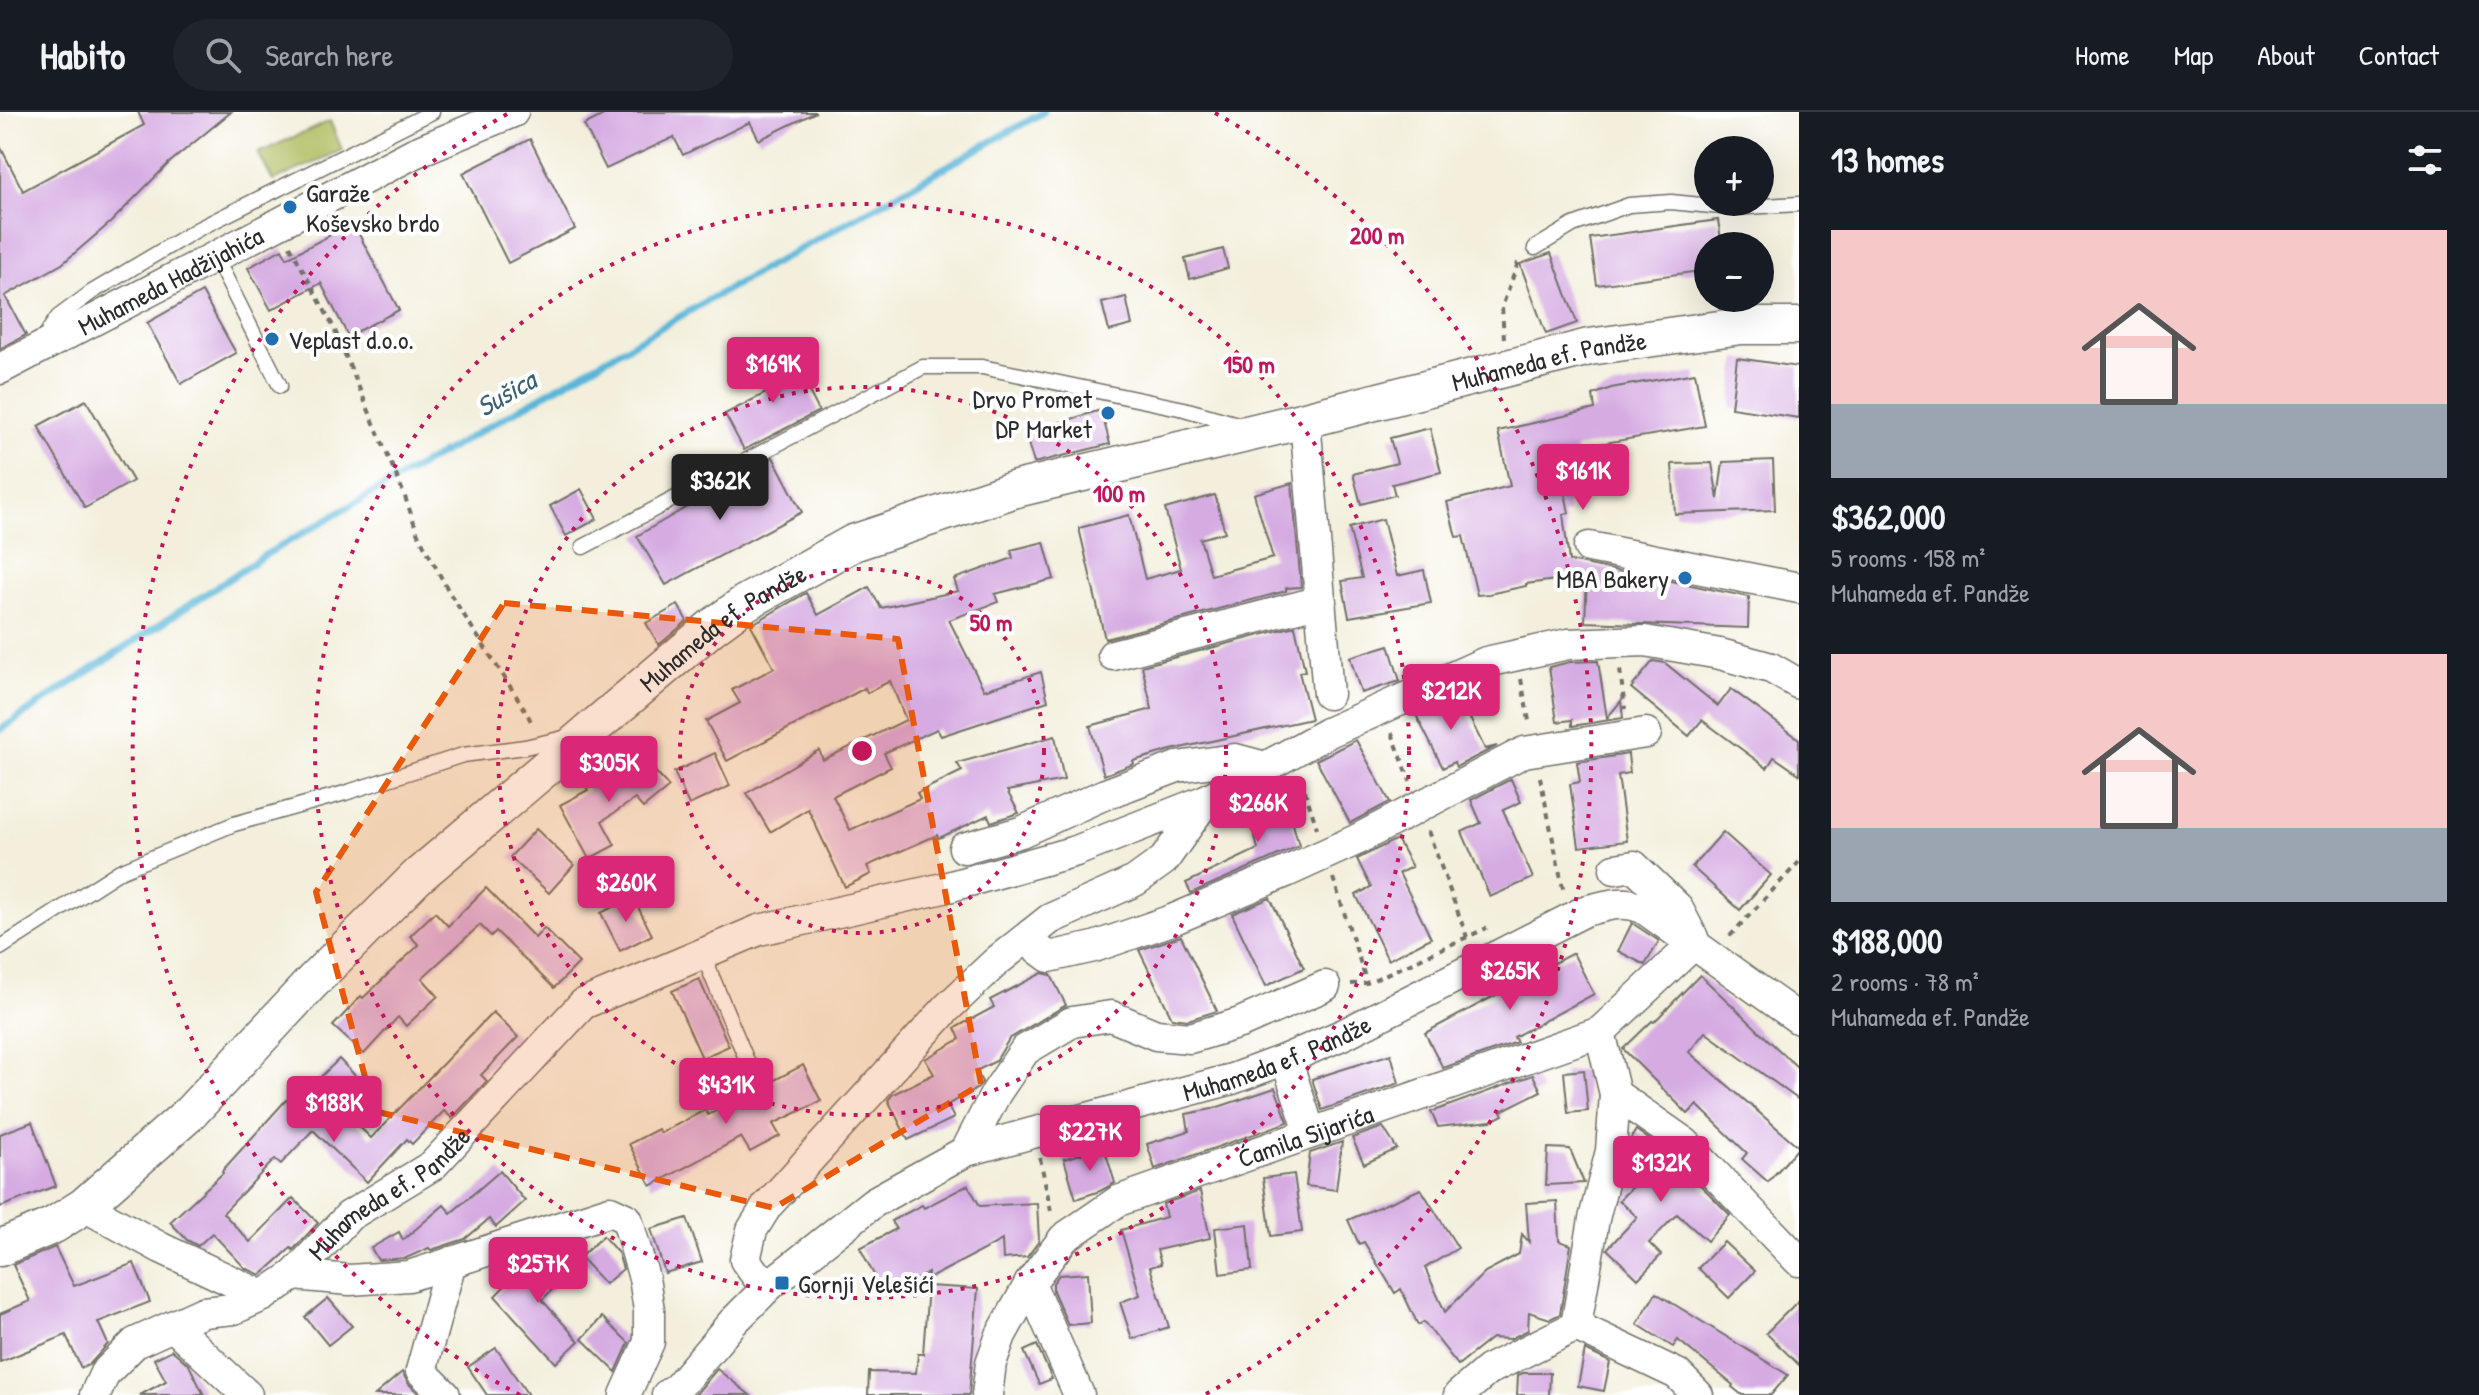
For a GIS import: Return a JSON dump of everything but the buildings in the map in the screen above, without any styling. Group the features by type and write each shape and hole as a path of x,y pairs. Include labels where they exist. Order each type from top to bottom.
{"street":[{"name":"Muhameda Hadžijahića","path":"0,369 414,153 513,112"},
{"name":"Muhameda ef. Pandže","path":"9,1245 54,1225 84,1206 190,1113 314,980 417,877 584,734 745,603 853,543 1016,489 1305,420 1589,347 1741,326 1799,326"},
{"path":"1305,420 1328,694"},
{"path":"1589,547 1799,588"},
{"path":"1113,655 1321,601"},
{"name":"Muhameda ef. Pandže","path":"95,1395 105,1373 135,1343 203,1312 234,1309 263,1296 294,1275 349,1216 433,1165 583,1004 759,930 948,887 1076,851 1206,800 1327,733 1486,662 1568,644 1645,641 1720,654 1771,668 1799,684"},
{"path":"1031,934 1037,948 1049,957 1107,942 1172,920 1354,841 1524,752 1637,734"},
{"path":"964,848 1021,832 1103,795 1177,767 1235,759 1265,767"},
{"name":"Muhameda ef. Pandže","path":"772,1283 756,1275 745,1260 752,1230 767,1206 947,1008 1050,919 1135,881 1164,860 1206,800"},
{"path":"1615,869 1634,866 1651,881 1677,907 1703,949"},
{"name":"Muhameda ef. Pandže","path":"667,1395 678,1387 733,1322 772,1283 874,1202 966,1151 1232,1079 1286,1059 1344,1034 1585,911 1614,903 1629,903 1643,908 1799,1019"},
{"name":"Ćamila Sijarića","path":"987,1395 991,1363 1001,1335 1030,1283 1058,1245 1089,1219 1118,1201 1600,1032 1703,949"},
{"path":"966,1151 996,1093 1025,1050 1072,1022 1111,1016 1156,1035 1190,1038 1240,1023 1325,986"},
{"path":"1459,1395 1490,1383 1576,1326 1594,1219 1611,1151 1615,1094 1600,1032"},
{"path":"1286,1059 1310,1132"},
{"path":"1615,1094 1685,1143 1799,1261"},
{"path":"84,1206 161,1248 263,1296"},
{"path":"294,1275 350,1280 409,1276 610,1211 622,1215 627,1219 644,1278 649,1310 649,1342 625,1395"},
{"path":"445,1395 421,1371 451,1262"},
{"path":"1030,1283 1079,1395"},
{"path":"173,1326 247,1395"},
{"path":"1576,1326 1677,1374 1698,1395"}],"lane":[{"path":"46,345 49,330 58,317 92,292 198,229 432,112"},
{"path":"1535,248 1573,225 1629,205 1671,202 1732,208 1799,204"},
{"path":"215,256 280,386"},
{"path":"583,547 923,367 982,367 1184,409 1260,431"},
{"path":"0,948 120,871 234,824 463,755 525,747 540,741 584,734"},
{"path":"703,955 755,1080"}],"path":[{"path":"278,223 333,326 418,534 449,592 526,711 540,741"},
{"path":"1511,366 1504,341 1502,307 1518,263 1535,248"},
{"path":"1618,643 1637,734"},
{"path":"1703,949 1799,862"},
{"path":"1564,893 1615,869"},
{"path":"1325,986 1367,983 1495,924"},
{"path":"1034,1134 1058,1245"}],"highlighted area":[{"path":"504,603 898,639 981,1084 774,1208 374,1111 316,892"}],"green space":[{"path":"330,121 342,150 273,181 258,153"}],"waterway":[{"name":"Sušica","path":"0,730 265,555 705,302 1044,112"}],"place":[{"name":"Garaže Koševsko brdo","path":"290,207"},
{"name":"Veplast d.o.o.","path":"272,339"},
{"name":"Drvo Promet DP Market","path":"1108,413"},
{"name":"MBA Bakery","path":"1685,578"},
{"name":"Gornji Velešići","path":"782,1283"}]}
